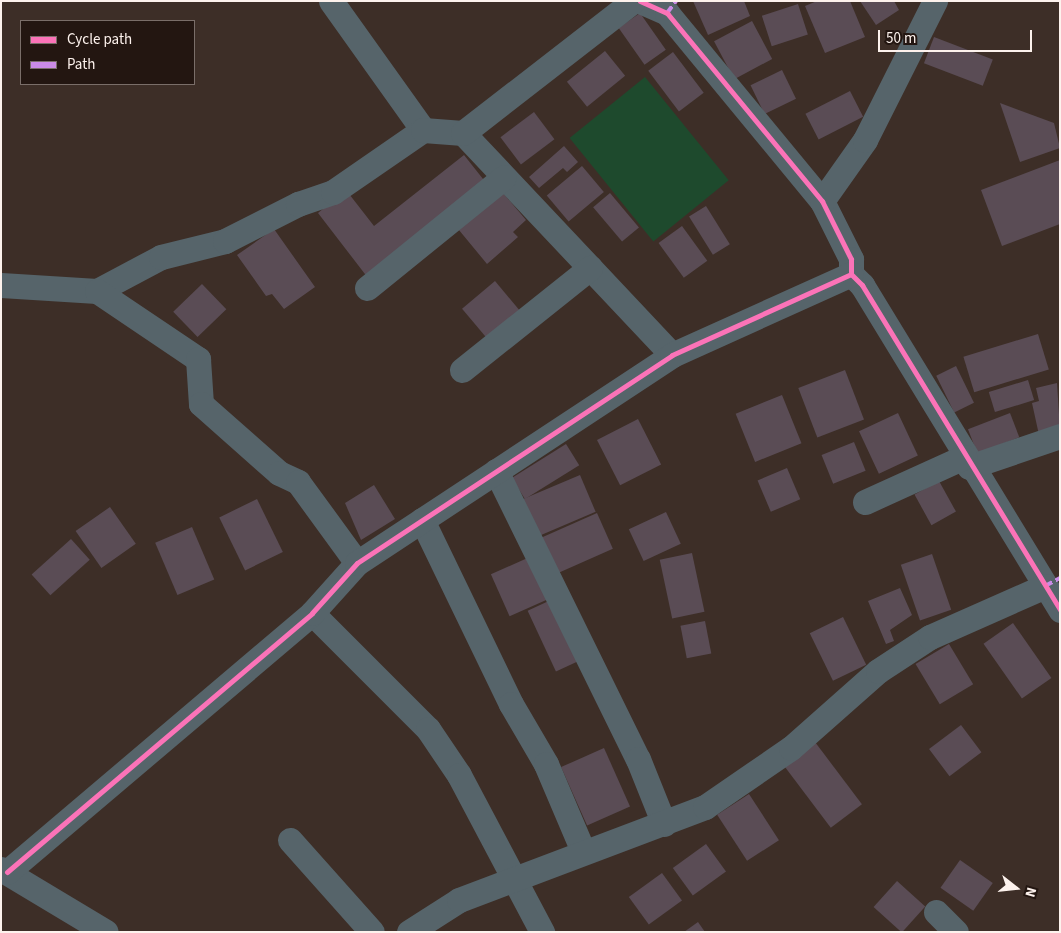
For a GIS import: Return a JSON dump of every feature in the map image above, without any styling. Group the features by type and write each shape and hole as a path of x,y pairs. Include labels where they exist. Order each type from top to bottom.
{"street":[{"path":"331,1 423,130"},
{"path":"97,291 161,257 225,241 298,204 333,192 423,130 463,133 633,1"},
{"path":"640,1 667,13 822,201 851,259 851,274 862,284 967,462 1060,610"},
{"path":"822,201 865,140 935,1"},
{"path":"463,133 672,355"},
{"path":"367,288 504,177"},
{"path":"462,370 590,268"},
{"path":"106,932 4,871 312,613 357,563 672,355 851,274"},
{"path":"1,285 97,291 198,359 201,404 279,473 298,482 357,563"},
{"path":"865,502 967,462 1060,436"},
{"path":"496,471 638,759 664,824"},
{"path":"422,520 512,704 546,764 582,851"},
{"path":"409,932 459,900 512,882 582,851 664,824 705,807 790,748 878,671 930,637 1045,586"},
{"path":"312,613 428,729 459,775 512,882 542,932"},
{"path":"290,840 372,932"},
{"path":"936,912 956,932"}],"green space":[{"path":"645,77 729,180 653,241 570,138"}],"building":[{"path":"693,1 744,1 750,16 708,35"},
{"path":"817,1 850,1 865,37 825,53 805,6"},
{"path":"860,1 894,1 899,10 876,25"},
{"path":"798,4 808,34 772,46 762,16"},
{"path":"640,13 666,50 645,65 619,28"},
{"path":"752,21 772,59 734,79 714,41"},
{"path":"934,37 993,60 983,86 924,63"},
{"path":"605,51 625,76 587,107 567,82"},
{"path":"673,52 704,93 679,111 648,71"},
{"path":"782,70 796,99 765,114 751,85"},
{"path":"850,91 863,117 819,140 805,114"},
{"path":"1000,103 1054,123 1060,148 1020,162"},
{"path":"534,112 554,139 521,164 500,137"},
{"path":"564,146 578,162 567,172 563,168 539,188 529,177"},
{"path":"464,155 487,184 368,278 318,213 346,190 374,226"},
{"path":"1060,160 1060,224 1002,246 981,190"},
{"path":"582,166 604,192 569,222 547,196"},
{"path":"498,187 526,220 513,232 518,237 487,264 454,224"},
{"path":"610,193 639,227 622,242 593,207"},
{"path":"706,206 730,244 713,255 689,217"},
{"path":"682,226 707,261 684,278 659,243"},
{"path":"274,229 315,287 284,309 272,294 266,296 237,255"},
{"path":"495,281 521,312 488,339 462,309"},
{"path":"202,284 226,309 198,337 173,312"},
{"path":"1038,334 1049,369 974,392 963,357"},
{"path":"956,366 974,403 954,412 936,376"},
{"path":"845,370 864,419 817,437 798,388"},
{"path":"1028,380 1034,400 995,412 989,392"},
{"path":"1057,383 1060,430 1039,435 1032,403 1039,401 1036,388"},
{"path":"782,395 801,443 755,462 736,414"},
{"path":"898,413 918,456 879,474 859,431"},
{"path":"1010,413 1019,437 977,453 968,429"},
{"path":"638,419 661,464 620,485 597,440"},
{"path":"854,442 866,471 833,484 822,455"},
{"path":"566,444 579,465 525,499 512,478"},
{"path":"787,468 800,499 771,512 758,481"},
{"path":"580,475 596,512 538,536 522,500"},
{"path":"939,481 956,512 931,525 915,495"},
{"path":"374,485 395,519 361,540 345,503"},
{"path":"257,499 283,552 245,570 219,517"},
{"path":"110,507 136,544 101,568 76,531"},
{"path":"666,512 681,544 644,561 629,529"},
{"path":"597,513 613,549 555,574 539,539"},
{"path":"192,527 214,579 177,595 155,543"},
{"path":"71,539 90,560 50,595 32,574"},
{"path":"692,553 704,612 672,619 660,560"},
{"path":"932,554 951,610 920,621 901,565"},
{"path":"532,556 551,598 510,616 491,574"},
{"path":"900,588 912,615 890,630 894,641 886,644 868,601"},
{"path":"553,599 581,660 556,672 528,611"},
{"path":"843,617 866,665 833,681 810,633"},
{"path":"705,621 711,653 687,658 680,626"},
{"path":"1013,623 1051,678 1022,699 984,644"},
{"path":"949,644 973,684 940,704 916,664"},
{"path":"961,725 981,752 950,776 929,749"},
{"path":"815,742 862,804 831,828 784,765"},
{"path":"604,748 630,806 587,826 561,767"},
{"path":"749,794 779,840 747,861 717,815"},
{"path":"706,844 726,872 693,896 673,868"},
{"path":"960,860 993,883 973,911 940,888"},
{"path":"662,873 682,901 649,925 629,897"},
{"path":"897,881 925,906 902,932 874,907"},
{"path":"698,922 705,932 684,932"}],"marked path":[{"path":"667,13 676,1"},
{"path":"1045,586 1060,578"}],"cycle path":[{"path":"640,1 667,13 822,201 851,259 851,274 862,285 1060,610"},
{"path":"7,872 312,613 357,563 672,355 851,274"}]}
